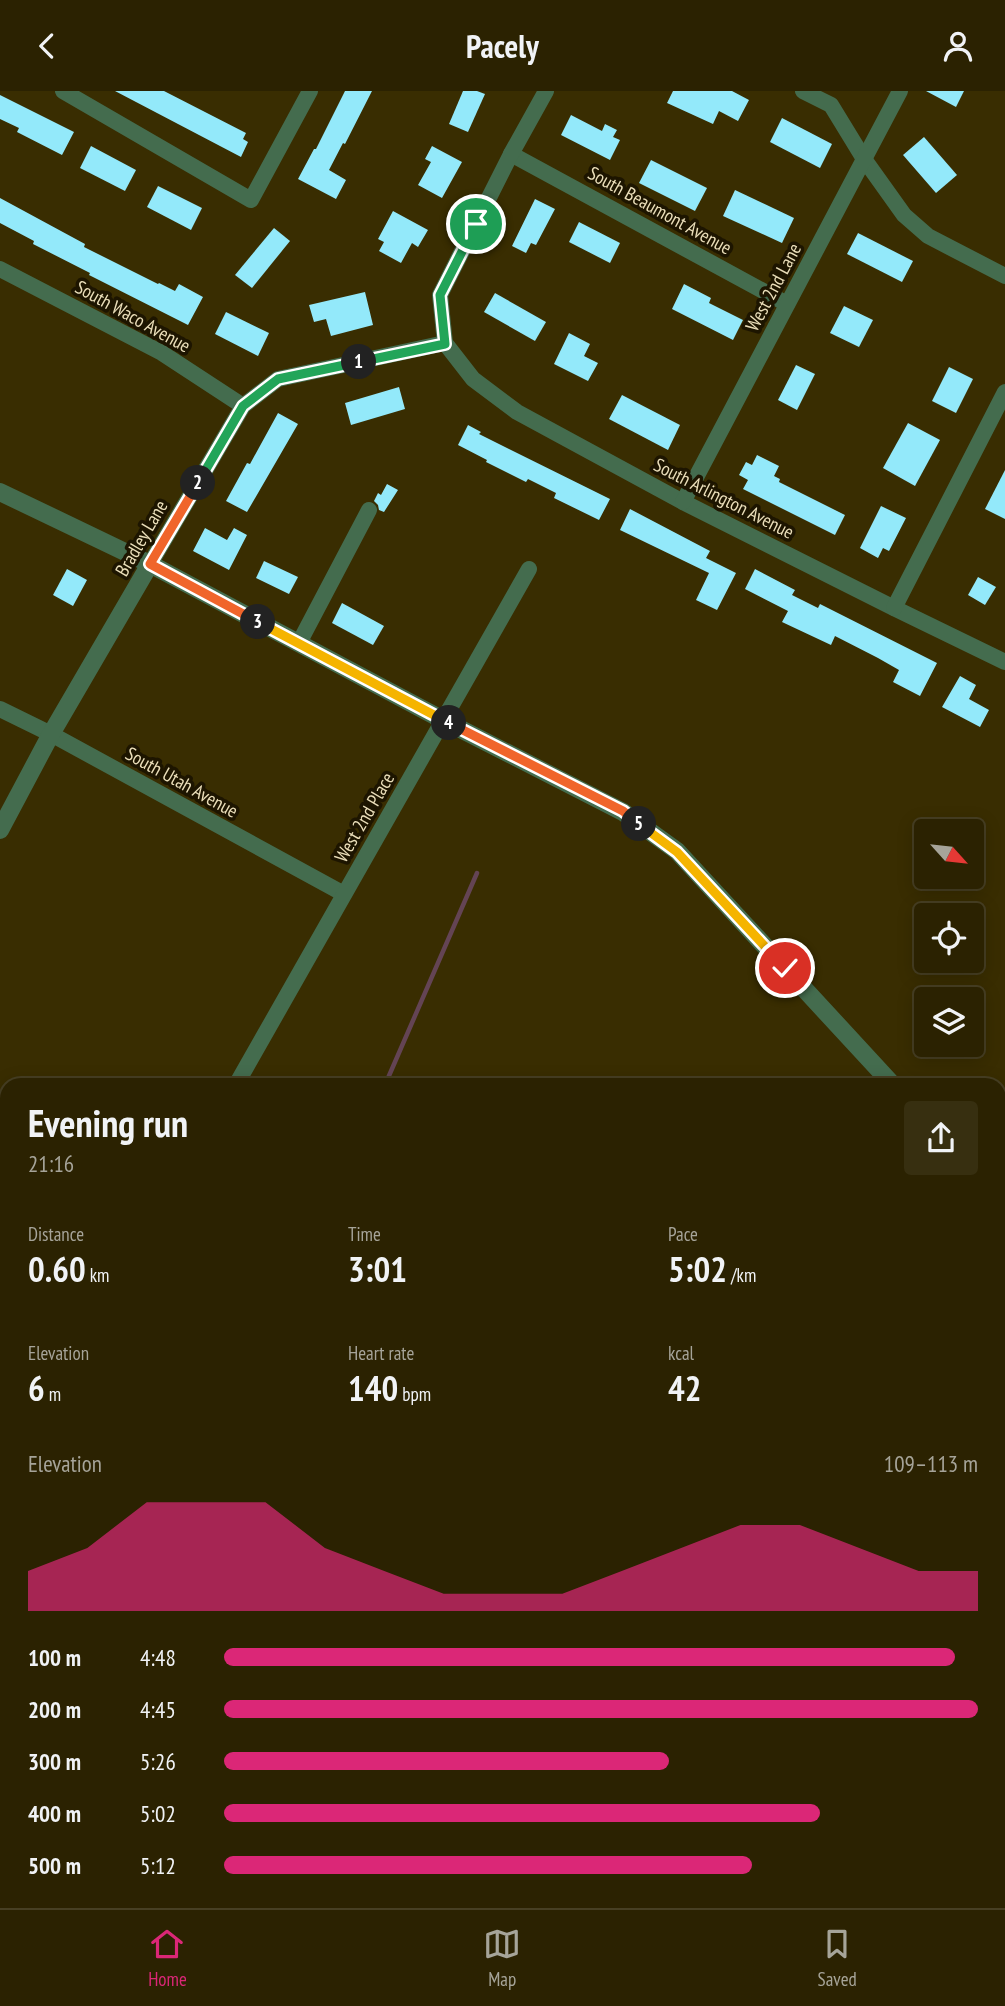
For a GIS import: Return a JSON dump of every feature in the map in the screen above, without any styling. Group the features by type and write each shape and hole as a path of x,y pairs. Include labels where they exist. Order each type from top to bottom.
{"street":[{"path":"63,91 90,98 251,200 310,91"},
{"path":"445,344 440,295 546,91"},
{"path":"803,91 831,105 864,159 904,215 928,236 1005,276"},
{"name":"West 2nd Lane","path":"683,502 900,91"},
{"name":"South Beaumont Avenue","path":"511,154 787,304"},
{"name":"South Waco Avenue","path":"0,269 162,353 243,406"},
{"name":"Bradley Lane","path":"0,830 51,734 243,406 278,379 445,344"},
{"name":"South Arlington Avenue","path":"445,344 473,379 517,412 683,502 1005,662"},
{"path":"894,608 1005,392"},
{"path":"0,492 150,564 443,720 623,811 677,852 887,1078"},
{"path":"299,643 369,510"},
{"name":"West 2nd Place","path":"240,1078 528,569"},
{"name":"South Utah Avenue","path":"0,709 51,734 344,894"}],"building":[{"path":"115,91 164,91 246,133 243,139 248,142 241,157"},
{"path":"345,91 372,91 329,170 346,180 336,199 298,179"},
{"path":"463,91 485,94 468,132 449,124"},
{"path":"673,91 732,91 749,100 738,121 719,111 713,124 667,103"},
{"path":"926,91 964,91 956,107"},
{"path":"0,95 74,132 62,155 17,132 19,128 0,119"},
{"path":"571,115 602,131 605,124 617,130 613,137 620,140 610,160 561,135"},
{"path":"782,118 832,144 820,168 770,142"},
{"path":"924,137 957,175 936,193 903,155"},
{"path":"91,146 136,170 125,191 80,168"},
{"path":"432,146 462,162 442,198 418,185 431,162 425,159"},
{"path":"651,160 707,188 695,211 639,183"},
{"path":"158,186 202,208 191,230 147,207"},
{"path":"735,190 794,218 782,243 723,216"},
{"path":"0,198 85,244 84,247 158,284 175,291 179,284 203,297 188,325 89,275 90,273 33,244 34,241 0,223"},
{"path":"535,199 555,209 536,245 531,243 526,253 512,246"},
{"path":"393,211 428,230 418,247 412,243 401,263 379,251 384,242 378,239"},
{"path":"579,222 620,243 610,263 569,242"},
{"path":"274,228 290,241 252,288 235,275"},
{"path":"858,233 913,261 902,282 847,254"},
{"path":"684,284 711,298 709,303 743,320 733,340 672,309"},
{"path":"365,292 373,325 331,336 326,319 314,322 309,305"},
{"path":"495,293 546,322 535,341 484,312"},
{"path":"844,306 873,320 859,347 830,333"},
{"path":"226,312 269,333 258,356 215,334"},
{"path":"569,333 590,344 584,356 598,363 588,381 554,364"},
{"path":"796,365 815,374 797,410 778,400"},
{"path":"949,367 973,379 956,413 932,401"},
{"path":"399,387 405,409 351,425 345,403"},
{"path":"622,395 680,425 668,450 609,419"},
{"path":"278,413 298,424 247,512 226,501"},
{"path":"908,423 940,440 915,486 883,468"},
{"path":"468,425 481,432 479,434 610,499 599,520 554,498 556,493 528,479 526,482 458,445"},
{"path":"757,455 779,466 774,476 780,479 779,482 845,515 835,535 743,489 748,480 739,475 746,462 752,465"},
{"path":"1005,470 1005,519 985,509"},
{"path":"387,484 398,490 384,512 379,510 374,501"},
{"path":"881,506 906,518 889,551 883,548 878,558 860,548"},
{"path":"630,509 710,551 706,558 736,573 717,610 696,600 709,573 620,530"},
{"path":"205,528 227,540 234,528 247,535 229,570 193,551"},
{"path":"264,561 298,577 289,594 256,578"},
{"path":"67,569 87,580 73,606 53,595"},
{"path":"755,569 795,590 792,595 818,608 820,604 937,663 920,696 893,682 899,670 878,658 835,636 831,645 782,622 788,611 745,589"},
{"path":"978,577 996,587 985,605 968,595"},
{"path":"342,603 384,626 373,645 332,623"},
{"path":"960,676 976,685 969,699 989,710 980,727 942,707"}],"waterway":[{"path":"388,1078 477,873"}],"route":[{"path":"476,224 440,295 445,344 278,379 243,406 150,564 443,720 623,811 677,852 785,968"}]}
